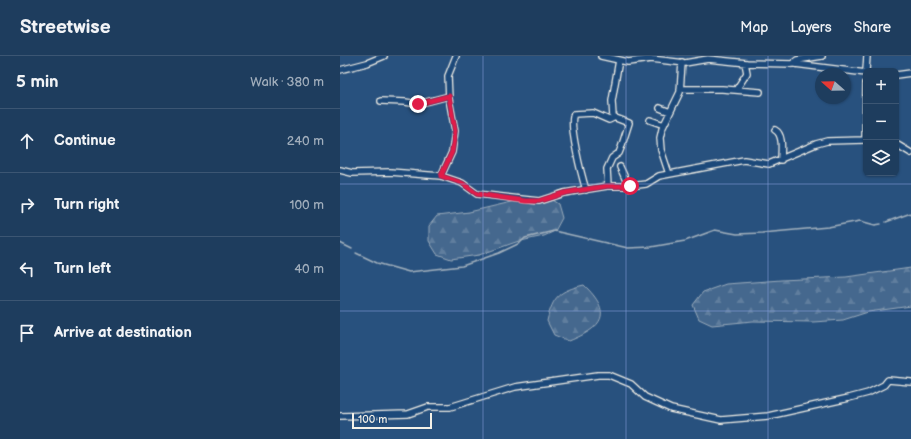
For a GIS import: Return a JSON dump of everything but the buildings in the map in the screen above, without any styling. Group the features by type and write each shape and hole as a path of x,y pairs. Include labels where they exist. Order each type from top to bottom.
{"street":[{"path":"340,70 367,63 384,56"},
{"path":"441,176 452,152 455,131 449,96 448,76 456,56"},
{"path":"601,56 628,62 651,59 682,62 708,59 746,63 791,64 863,72"},
{"path":"736,90 747,73 746,63 749,56"},
{"path":"791,64 797,60 822,56"},
{"path":"866,68 867,56"},
{"path":"608,186 607,169 612,158 621,148 629,123 613,117 612,101 619,60"},
{"path":"669,174 661,150 660,138 664,125 677,101 680,89 682,62"},
{"path":"899,74 911,72"},
{"path":"680,89 760,92"},
{"path":"381,102 405,102 418,104 449,96"},
{"path":"660,108 670,112"},
{"path":"586,190 572,131 571,118 574,114 593,113 609,120 615,117"},
{"path":"650,120 664,125"},
{"path":"775,130 779,132 781,136 781,160"},
{"path":"340,170 352,173 390,172 441,176 462,183 477,194 526,201 539,201 564,193 608,186 646,184 659,176 744,160 769,164 816,144 827,141 866,140"},
{"path":"899,146 911,152"},
{"path":"620,167 629,186"},
{"path":"340,416 408,414 428,407 450,406 515,387 598,375 609,375 631,384 645,397 671,409 721,420 739,419 768,416 855,397 868,393 888,380 911,382"}],"green space":[{"path":"549,198 558,204 562,218 555,231 544,236 516,242 479,255 451,259 437,254 429,241 429,226 437,216 469,212 520,200"},
{"path":"911,268 911,306 868,312 843,320 813,322 753,321 712,325 699,319 693,305 703,292 726,284 846,277"},
{"path":"584,285 599,304 601,311 597,325 581,336 569,341 554,335 547,321 555,300 563,292"}],"waterway":[{"path":"886,222 911,213"},
{"path":"356,253 377,263 409,272 462,266 499,253 520,243 525,238 554,231 628,248 651,247 685,241 715,230 737,234 828,227 860,221 875,225 881,224"},
{"path":"340,243 352,249"}],"route":[{"path":"418,104 449,96 455,131 452,152 441,176 462,183 477,194 508,197 526,201 539,201 564,193 607,186 630,186"}]}
